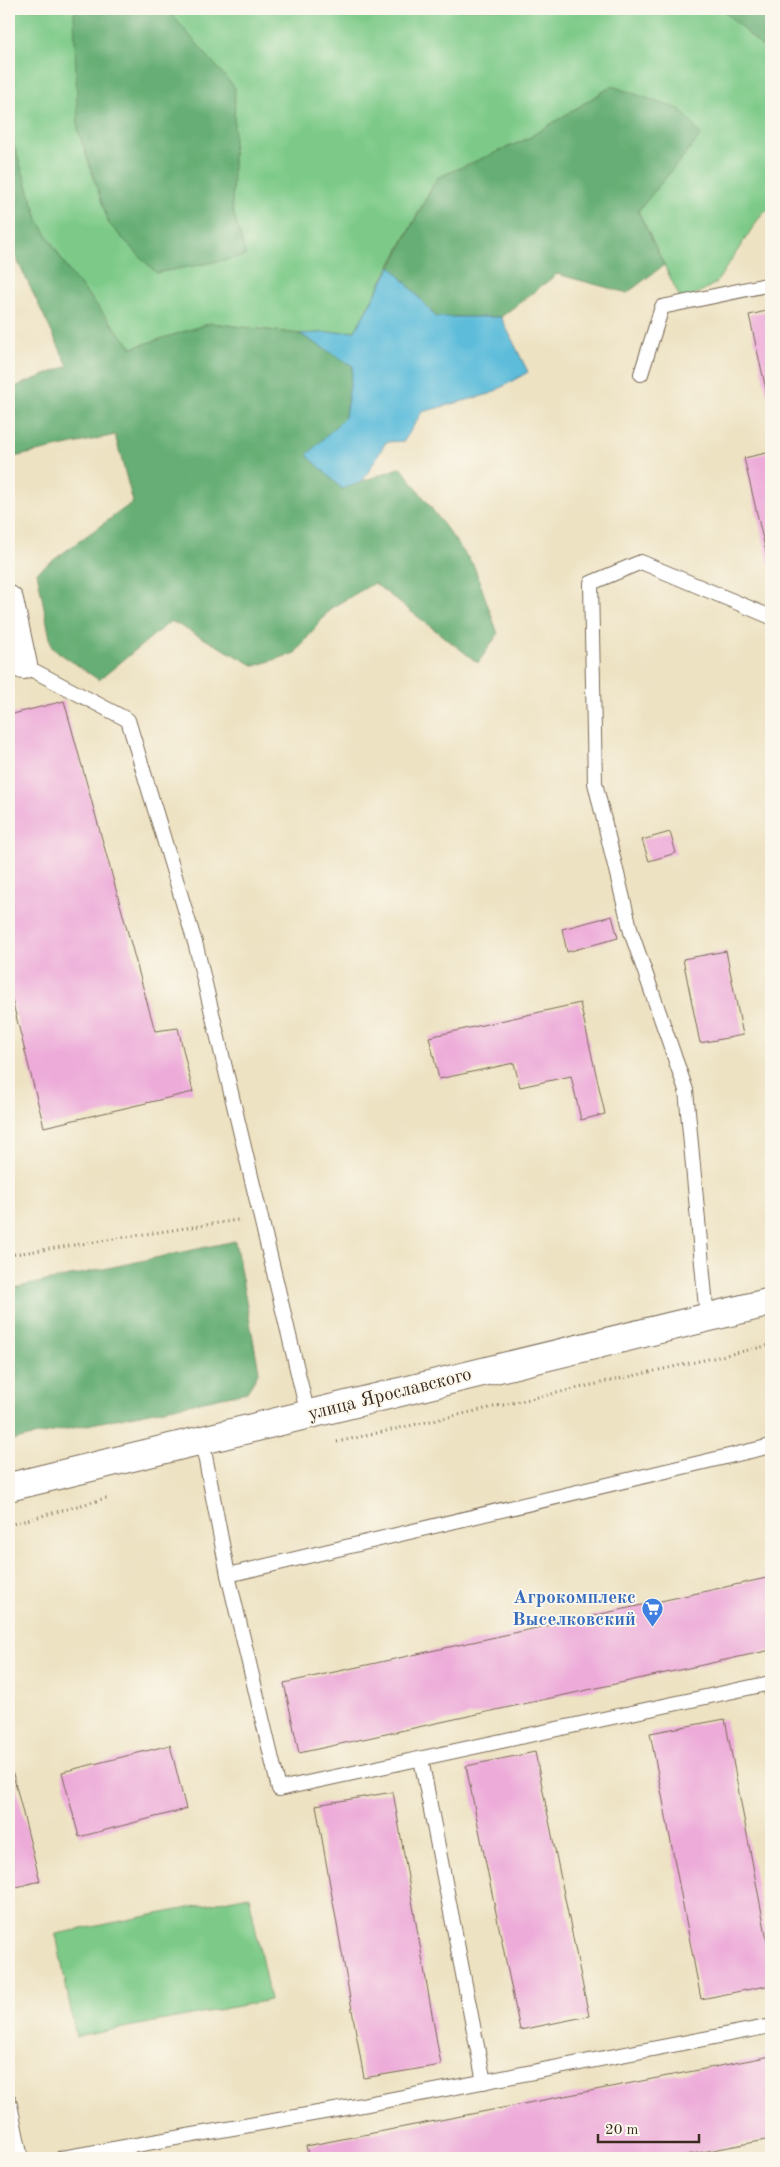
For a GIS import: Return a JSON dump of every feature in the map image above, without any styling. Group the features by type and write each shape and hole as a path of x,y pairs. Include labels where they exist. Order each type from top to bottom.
{"street":[{"path":"9,600 16,666"},
{"name":"улица Ярославского","path":"9,1487 771,1302"}],"lane":[{"path":"641,374 662,307 771,284"},
{"path":"706,1318 686,1090 631,932 595,783 591,583 641,562 771,617"},
{"path":"16,666 128,720 196,946 308,1415"},
{"path":"202,1440 228,1575 279,1789 770,1684 771,1691"},
{"path":"228,1575 771,1446"},
{"path":"421,1758 484,2082"},
{"path":"62,2158 484,2082 771,2026"},
{"path":"9,2100 21,2158"}],"path":[{"path":"9,1255 261,1217"},
{"path":"334,1443 771,1345"},
{"path":"9,1524 113,1497"}],"green space":[{"path":"9,9 722,9 771,55 771,210 763,212 716,283 682,302 638,211 701,135 612,86 527,139 437,178 355,331 300,334 211,323 132,348 70,273 39,222 9,131"},
{"path":"82,9 167,9 235,88 232,207 246,256 156,273 109,224 78,130 74,13"},
{"path":"722,9 771,9 771,55"},
{"path":"612,86 681,110 701,135 638,211 664,265 627,293 557,274 501,317 436,317 391,266 437,178 527,139"},
{"path":"9,131 39,222 70,273 132,348 211,323 300,334 353,366 345,417 342,489 401,467 474,566 498,634 478,663 374,583 331,608 295,653 255,666 171,621 99,680 52,648 37,572 133,502 115,435 9,458 9,389 68,366 9,243"},
{"path":"235,1241 259,1371 247,1392 9,1441 9,1289"},
{"path":"249,1896 270,2000 76,2037 56,1934"}],"water":[{"path":"391,266 436,317 501,317 528,372 490,394 422,412 404,441 386,442 362,482 342,489 307,455 345,417 353,366 300,334 355,331"}],"building":[{"path":"771,310 771,397 768,398 749,315"},
{"path":"771,452 771,564 769,565 744,458"},
{"path":"64,701 155,1031 178,1028 193,1092 44,1127 9,988 9,715"},
{"path":"670,832 676,853 649,861 642,840"},
{"path":"612,916 618,938 567,952 562,929"},
{"path":"726,951 743,1035 700,1043 683,959"},
{"path":"580,1003 605,1114 581,1120 571,1076 520,1087 514,1063 439,1079 429,1037"},
{"path":"771,1577 771,1650 299,1753 284,1683"},
{"path":"725,1719 771,1961 771,1985 701,1999 650,1733"},
{"path":"170,1745 186,1809 79,1837 62,1772"},
{"path":"535,1752 589,2016 520,2030 466,1766"},
{"path":"13,1774 40,1881 9,1889 9,1775"},
{"path":"393,1792 441,2065 364,2078 316,1805"},
{"path":"771,2056 771,2139 671,2158 309,2158 306,2146"}],"place":[{"name":"Агрокомплекс Выселковский","path":"652,1628"}]}
